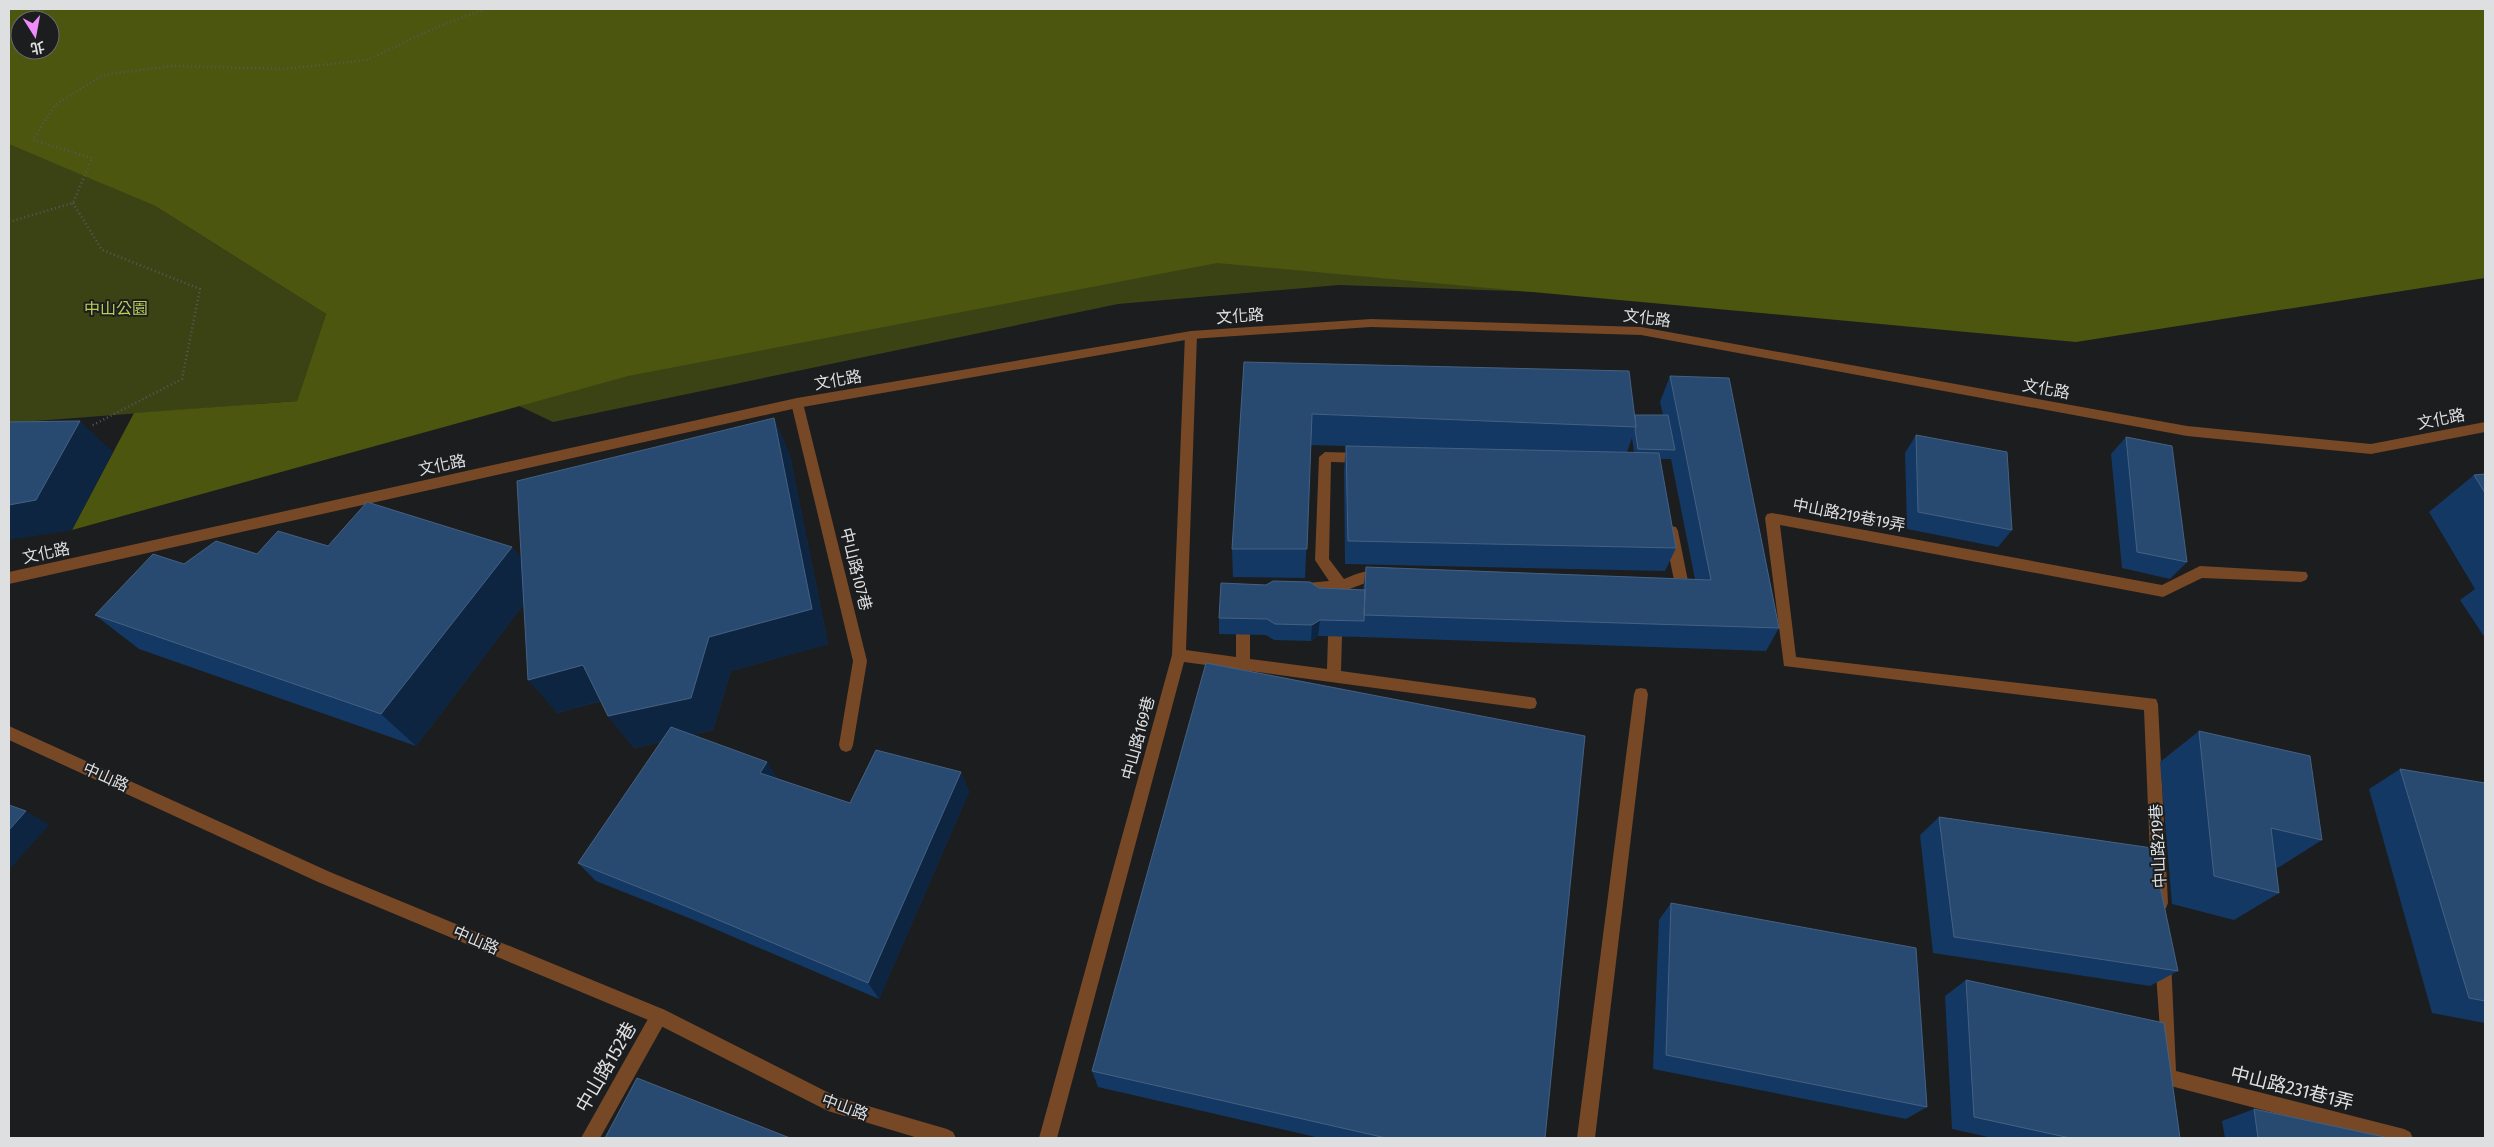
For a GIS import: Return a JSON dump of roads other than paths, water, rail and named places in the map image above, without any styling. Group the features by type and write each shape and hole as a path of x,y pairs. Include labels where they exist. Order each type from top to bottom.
{"street":[{"name":"文化路","path":"9,578 797,403 1191,335 1371,323 1641,331 2187,431 2371,449 2485,427"},
{"name":"中山路169巷","path":"1048,1138 1179,655 1191,335"},
{"name":"中山路107巷","path":"797,403 860,660 846,745"},
{"path":"1337,605 1341,586 1322,560 1325,457 1374,458"},
{"path":"1662,586 1682,586 1668,513"},
{"name":"中山路219巷19弄","path":"2151,704 1789,662 1772,518 2164,591 2200,572 2301,576"},
{"path":"1285,588 1341,586 1367,576 1396,577"},
{"path":"1243,634 1243,664"},
{"path":"1334,676 1335,636"},
{"path":"1179,655 1530,703"},
{"path":"1586,1138 1640,694"},
{"name":"中山路219巷","path":"2151,704 2161,921"},
{"name":"中山路","path":"9,733 324,877 660,1016 834,1105 947,1138"},
{"name":"中山路231巷1弄","path":"2162,940 2169,1087 2404,1138"},
{"name":"中山路152巷","path":"590,1138 660,1016"}],"park label":[{"name":"中山公園","path":"116,308"}]}
